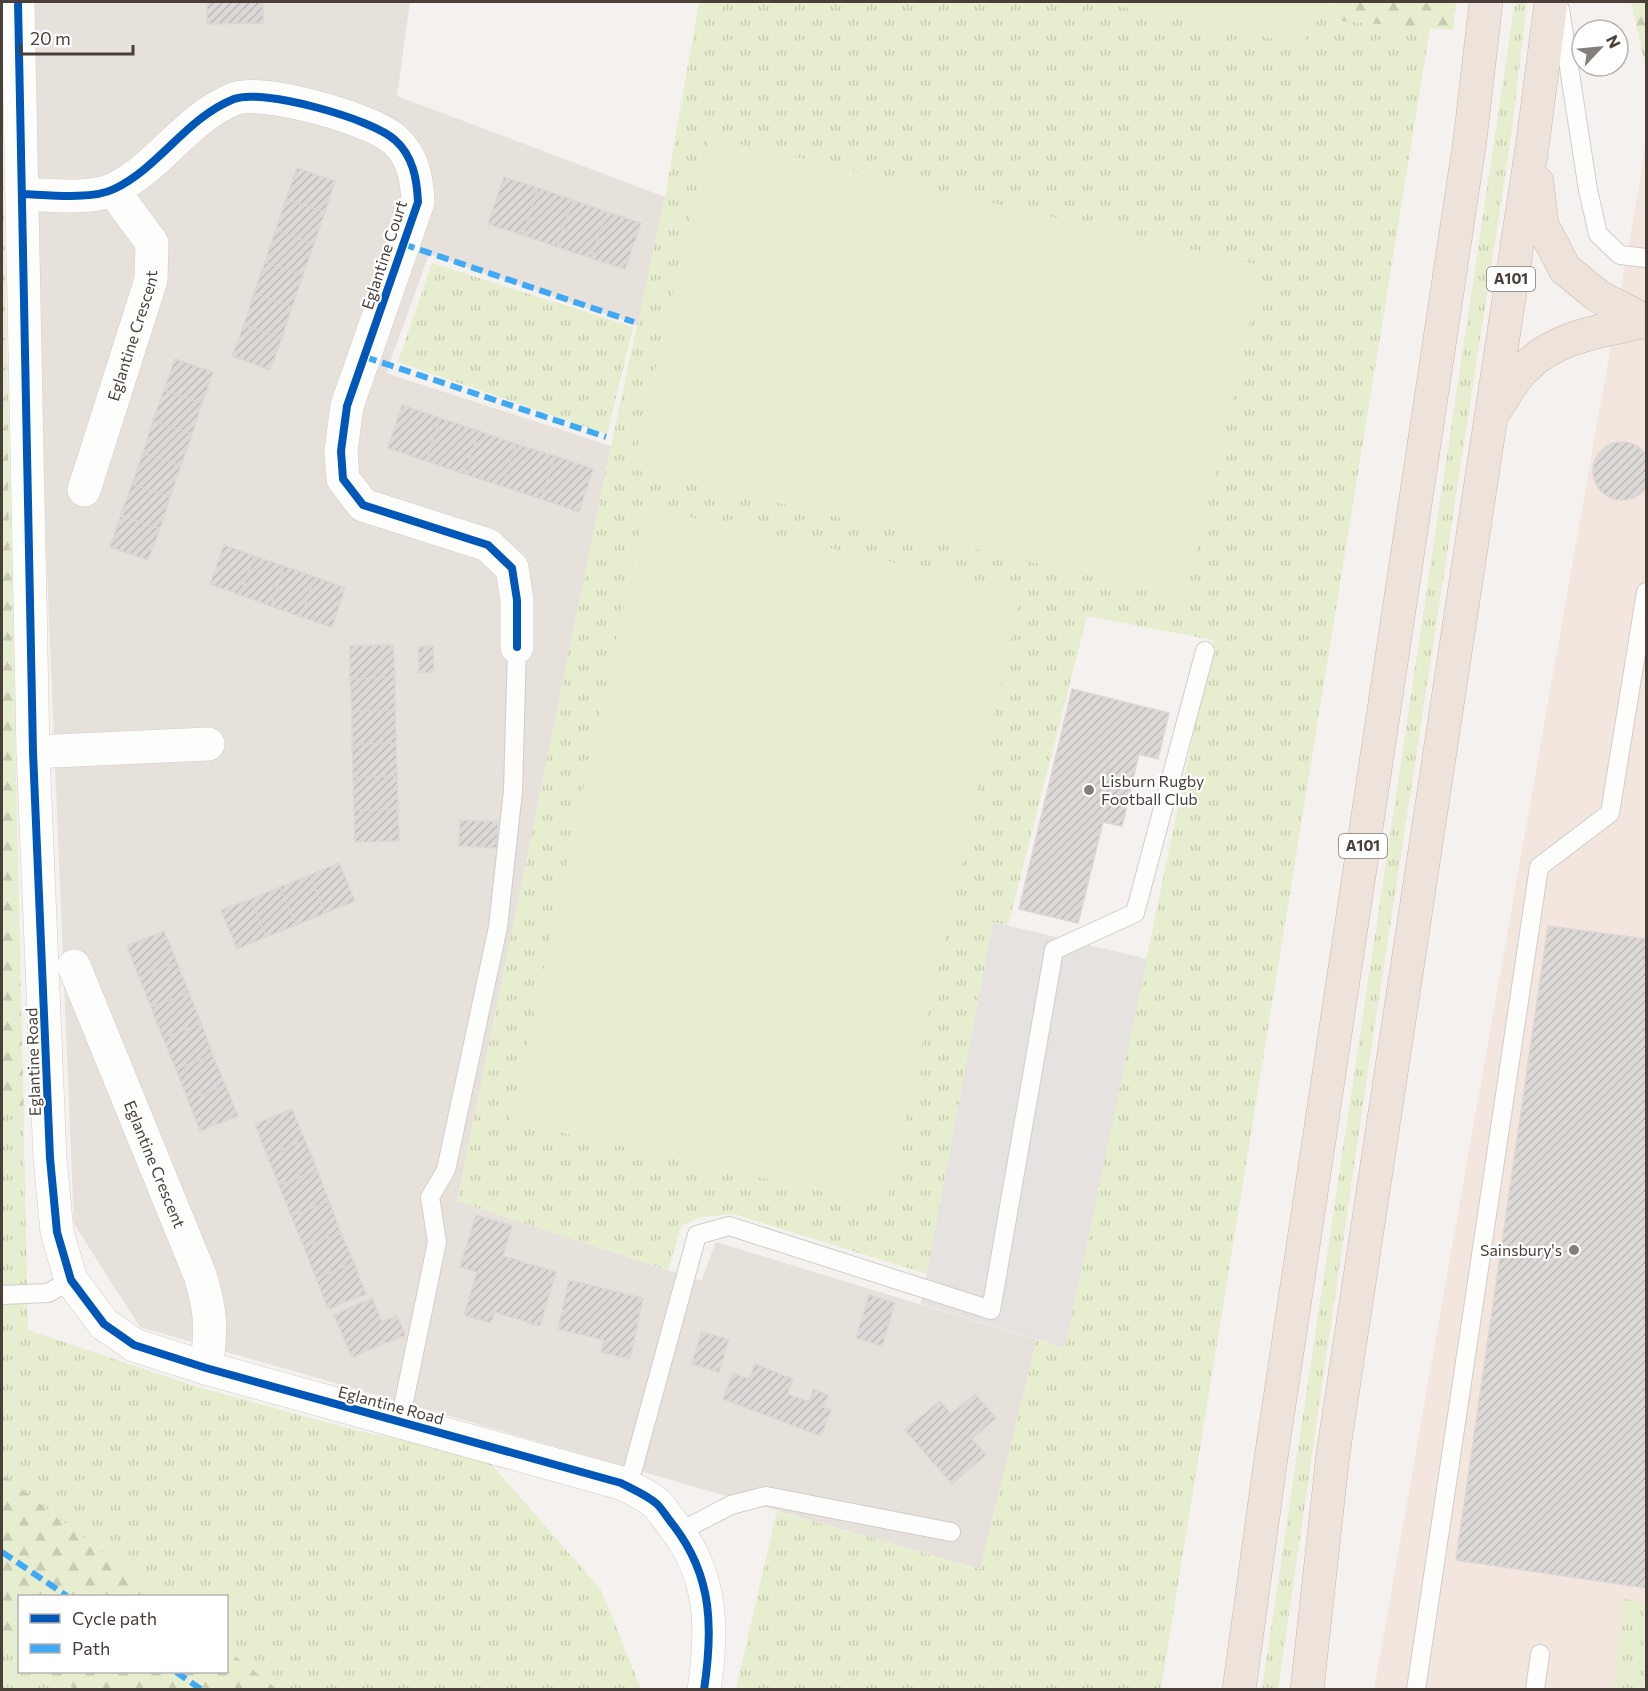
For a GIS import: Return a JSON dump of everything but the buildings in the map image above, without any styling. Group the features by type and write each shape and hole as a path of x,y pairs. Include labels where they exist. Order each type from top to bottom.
{"highway":[{"name":"A101","path":"1239,1689 1273,1446 1468,152 1486,2"},
{"name":"A101","path":"1307,1689 1334,1454 1533,141 1551,2"},
{"path":"1490,418 1522,371 1555,345 1575,337 1647,321 1598,297 1565,269 1542,225 1533,141"}],"street":[{"name":"Eglantine Road","path":"18,2 33,752 50,1158 57,1232 71,1280 104,1324 134,1345 206,1368 621,1483 656,1504 694,1555 710,1614 710,1648 704,1689"},
{"name":"Eglantine Court","path":"23,194 82,195 113,190 139,172 207,112 237,98 288,99 378,127 396,140 410,159 414,169 417,180 417,202 347,406 341,451 343,479 363,505 488,545 512,568 517,600 517,647"},
{"name":"Eglantine Crescent","path":"84,490 151,280 152,243 113,190"},
{"path":"33,752 208,744"},
{"name":"Eglantine Crescent","path":"74,966 200,1275 209,1303 212,1325 206,1368"}],"lane":[{"path":"1559,2 1588,190 1598,234 1620,255 1647,258"},
{"path":"1416,1689 1539,867 1610,813 1647,592"},
{"path":"400,1421 437,1242 430,1197 446,1170 498,927 513,791 517,647"},
{"path":"621,1483 633,1469 697,1235 729,1226 992,1310 1054,950 1135,913 1205,651"},
{"path":"2,1295 48,1293 71,1280"},
{"path":"679,1532 731,1505 766,1496 951,1532"},
{"path":"1534,1689 1540,1654"}],"shaded area":[{"path":"30,2 410,2 397,96 665,197 638,325 429,254 386,373 611,446 457,1201 701,1281 716,1242 1037,1340 980,1569 140,1327 74,1224 33,232"},
{"path":"1646,135 1646,1689 1374,1690 1641,175"},
{"path":"993,922 1147,959 1065,1348 921,1304"}],"green space":[{"path":"699,2 1334,2 1330,20 1430,28 1161,1689 736,1689 777,1511 980,1569 1037,1340 1065,1348 1213,640 1087,616 1008,925 993,922 927,1274 734,1214 701,1217 681,1226 668,1270 457,1201 611,446 665,197"},
{"path":"1097,2 1314,2 1305,45"},
{"path":"1334,2 1456,2 1453,30 1329,20"},
{"path":"1515,2 1527,2 1511,137 1369,1063 1278,1689 1262,1689"},
{"path":"1631,2 1646,2 1646,68"},
{"path":"2,119 28,1330 194,1386 354,1430 485,1457 601,1590 641,1689 2,1689"},
{"path":"709,137 1263,266 1185,598 632,469"},
{"path":"2,261 24,1122 2,1105"},
{"path":"432,263 633,327 607,434 398,362"},
{"path":"645,507 1022,591 886,1206 510,1121"},
{"path":"2,1474 157,1595 18,1595 18,1656 2,1647"},
{"path":"1624,1599 1646,1602 1646,1689 1613,1689"},
{"path":"228,1651 277,1689 75,1689 46,1673 228,1673"}],"marked path":[{"path":"403,244 634,322"},
{"path":"365,357 606,437"},
{"path":"2,1552 66,1595"},
{"path":"177,1673 202,1690"}],"cycle path":[{"path":"18,2 33,752 50,1158 57,1232 71,1280 104,1324 134,1345 206,1368 621,1483 649,1498 657,1504 687,1545 703,1584 709,1625 704,1690"},
{"path":"23,194 82,196 114,189 145,168 201,118 234,99 268,98 317,108 364,123 395,140 406,153 413,168 418,202 347,406 341,451 343,479 363,505 488,545 512,568 517,600 517,647"}],"place":[{"name":"Lisburn Rugby Football Club","path":"1089,790"},
{"name":"Sainsbury's","path":"1574,1250"}]}
